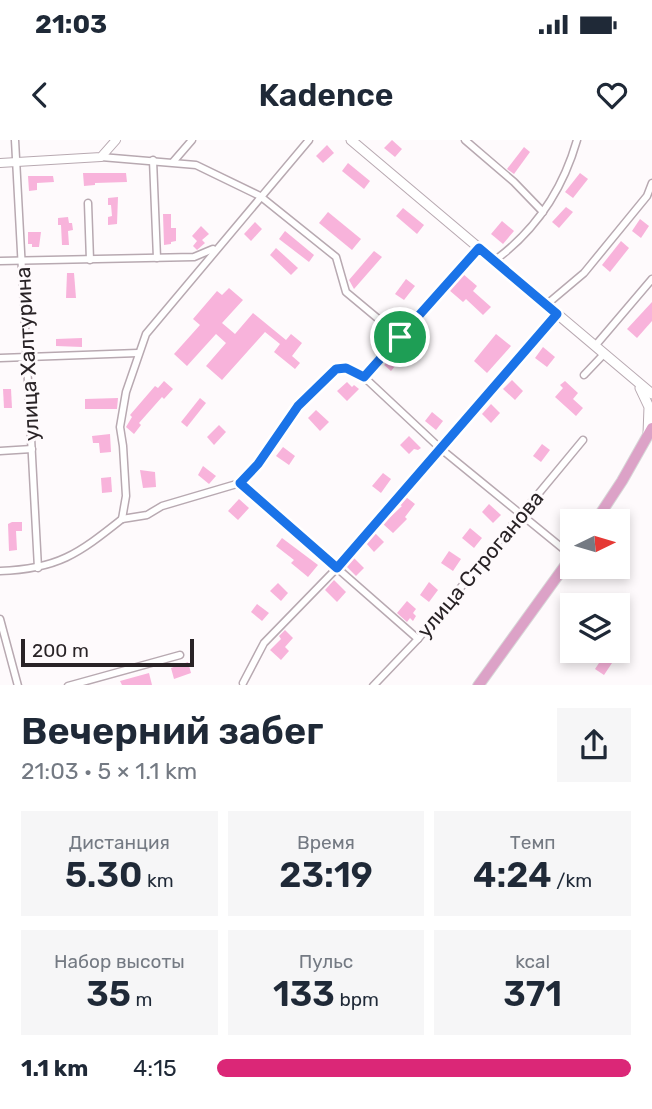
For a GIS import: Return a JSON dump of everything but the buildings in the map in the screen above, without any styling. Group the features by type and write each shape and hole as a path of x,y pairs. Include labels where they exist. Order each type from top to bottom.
{"main road":[{"path":"351,140 652,394"},
{"path":"604,509 650,431 649,407 633,378"},
{"path":"478,685 560,572"}],"street":[{"name":"улица Халтурина","path":"15,140 38,568"},
{"path":"101,157 116,140"},
{"path":"173,162 192,140"},
{"path":"122,519 126,496 120,427 126,392 146,334 309,140"},
{"path":"465,140 514,182 543,212"},
{"path":"494,261 514,246 554,197 572,159 577,140"},
{"path":"0,163 101,157 196,165 260,196 336,257 346,292 400,337"},
{"path":"153,160 157,258"},
{"path":"546,305 584,273 647,196 652,183"},
{"path":"88,203 90,260"},
{"path":"0,261 194,257 217,248"},
{"path":"364,377 479,248"},
{"path":"595,346 652,279"},
{"path":"243,683 264,643 337,568 557,314"},
{"path":"0,358 138,354"},
{"path":"584,374 604,354"},
{"path":"0,571 38,568 65,559 94,542 122,519 147,515 162,506 240,483 258,464 298,406 336,369 346,368 364,377 441,449 560,546"},
{"name":"улица Строганова","path":"373,685 418,639 583,440"},
{"path":"0,451 32,449"},
{"path":"240,483 418,639"},
{"path":"0,619 18,685"},
{"path":"70,685 180,655"}],"route":[{"path":"479,248 557,314 337,568 240,483 258,464 298,406 336,369 346,368 364,377 400,337 479,248"}]}
